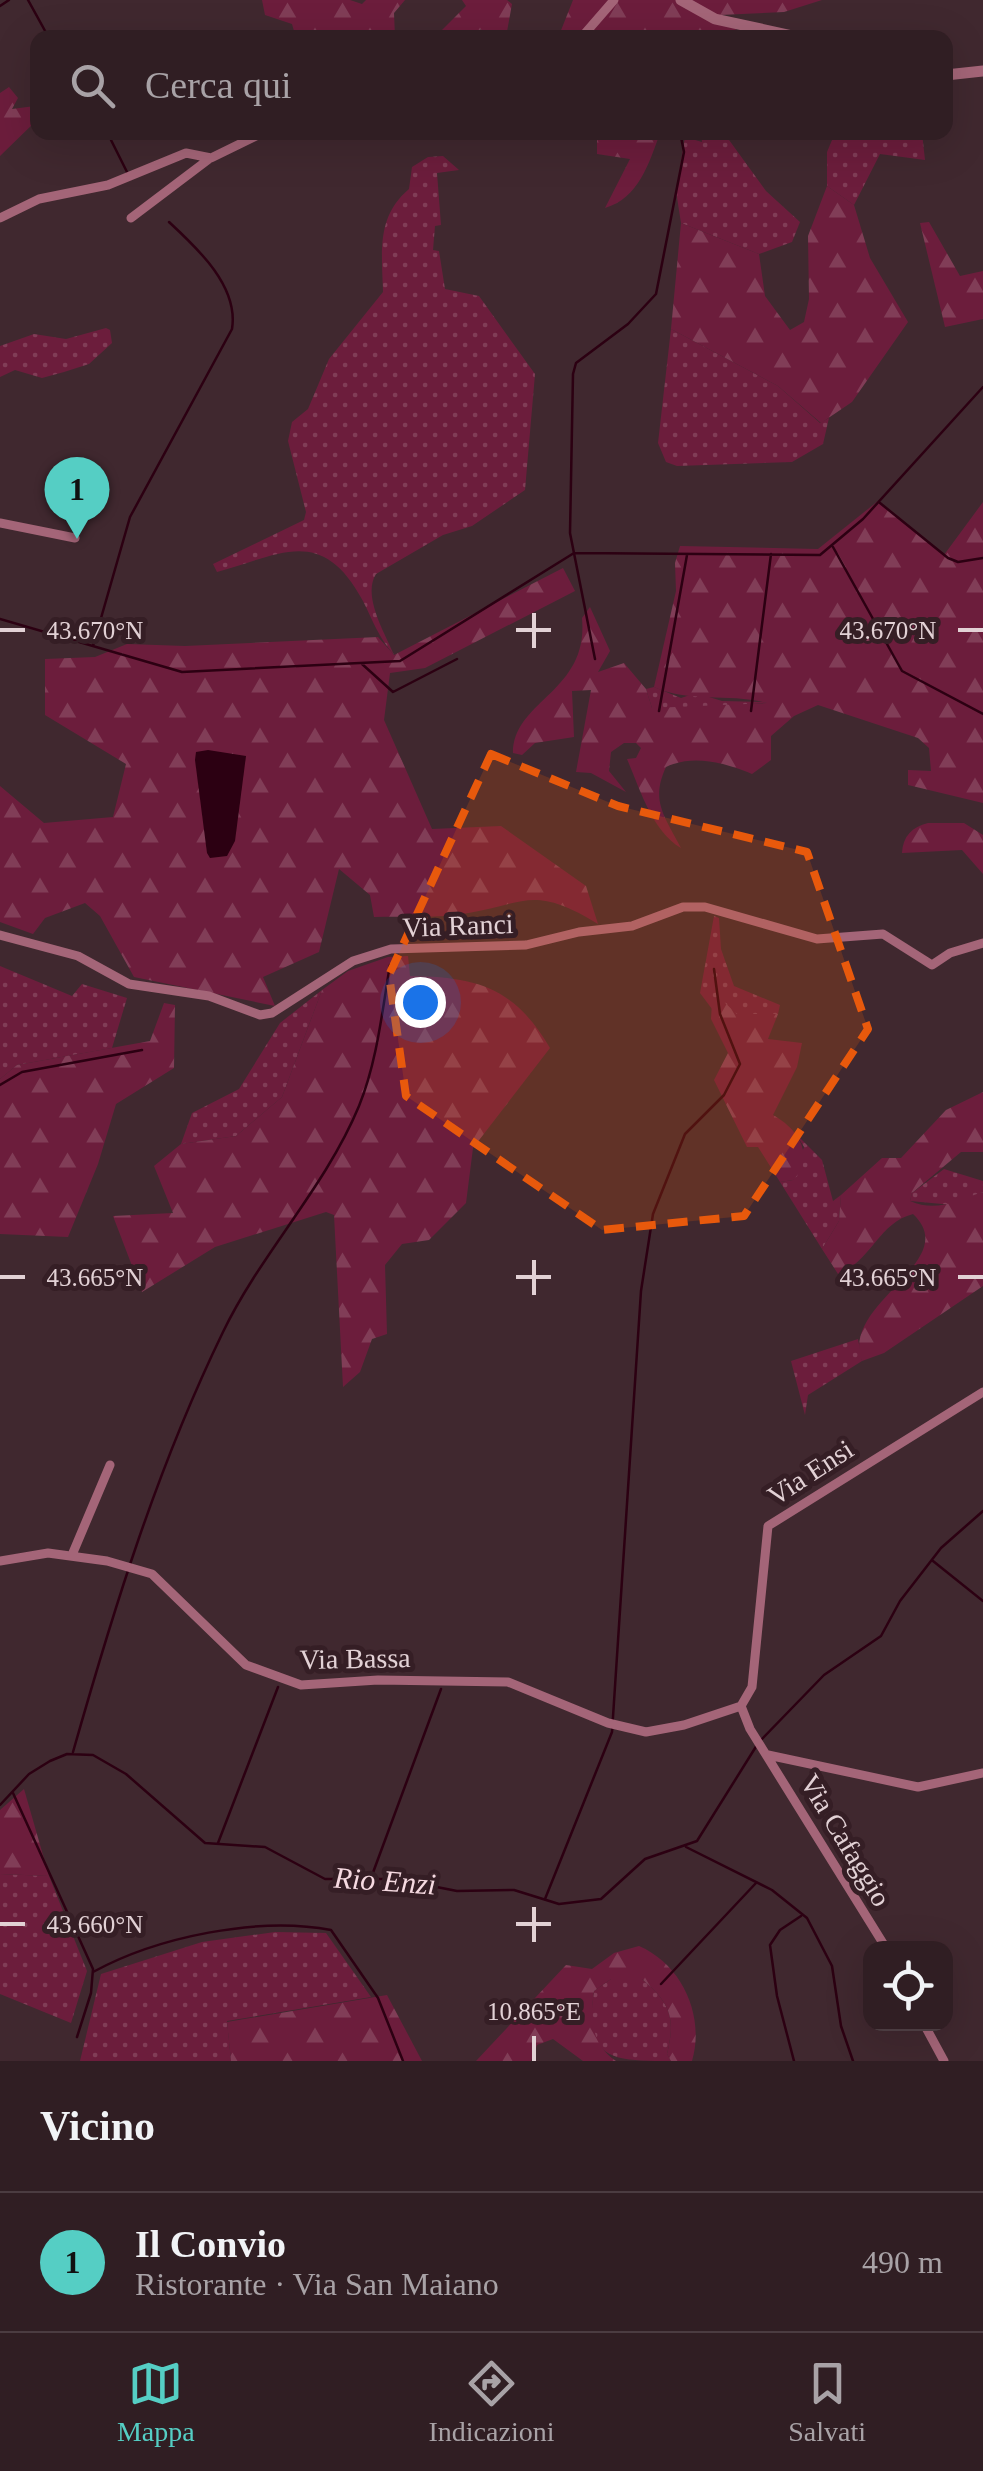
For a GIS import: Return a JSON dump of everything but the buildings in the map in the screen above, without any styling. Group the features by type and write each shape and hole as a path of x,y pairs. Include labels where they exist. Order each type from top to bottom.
{"street":[{"path":"588,30 614,0"},
{"path":"681,0 715,19 765,30"},
{"path":"953,74 983,71"},
{"path":"131,218 212,158 248,140"},
{"path":"0,218 39,199 129,176 186,154 212,158"},
{"path":"0,523 74,538"},
{"name":"Via Ranci","path":"0,935 78,956 130,984 208,996 260,1015 272,1013 353,961 381,952 526,945 579,932 632,926 684,907 705,907 818,939 883,934 932,966 950,953 983,943"},
{"name":"Via Ensi","path":"741,1706 752,1687 762,1542 768,1526 804,1499 983,1392"},
{"path":"72,1555 110,1464"},
{"name":"Via Bassa","path":"0,1562 30,1554 72,1555 126,1565 162,1581 246,1664 283,1681 318,1686 378,1680 508,1682 612,1724 665,1730 741,1706"},
{"name":"Via Cafaggio","path":"741,1706 755,1736 882,1941"},
{"path":"766,1752 918,1787 983,1773"},
{"path":"928,2031 944,2061"}],"highlighted area":[{"path":"491,754 618,806 807,852 868,1029 744,1216 602,1230 406,1096 389,975"}],"green space":[{"path":"262,0 350,0 362,4 366,0 405,0 394,13 395,30 294,30 292,24 265,15"},
{"path":"462,0 507,0 512,4 507,30 442,30 466,6"},
{"path":"573,0 822,0 784,12 720,15 736,30 561,30"},
{"path":"9,87 18,98 12,109 30,107 30,127 0,156 0,93"},
{"path":"597,140 657,140 634,188 605,208 630,159 597,154"},
{"path":"684,140 729,140 766,191 800,222 792,242 759,254 681,223 676,191"},
{"path":"832,140 923,140 925,160 880,154 854,205 827,186 827,152"},
{"path":"443,156 459,170 437,173 441,225 435,226 433,250 439,251 445,289 479,296 535,374 525,490 472,526 443,535 376,574 372,583 373,603 394,655 348,577 332,562 299,551 217,572 213,564 304,520 306,512 288,441 292,422 308,409 329,359 383,292 386,223 409,189 412,167 428,157"},
{"path":"827,186 854,205 870,258 908,322 852,402 821,423 778,386 671,329 681,223 759,254 765,296 790,330 804,322 809,299 808,236"},
{"path":"929,222 960,276 983,271 983,319 945,327 920,223"},
{"path":"106,328 112,343 89,364 42,378 15,370 0,377 0,346 34,334 66,339"},
{"path":"671,329 778,386 820,423 829,418 823,444 792,462 677,466 666,462 658,443"},
{"path":"878,501 944,555 983,502 983,803 908,785 908,770 931,771 929,748 918,738 818,705 794,716 771,736 771,760 752,774 709,762 687,761 666,767 659,799 681,848 662,831 642,796 627,759 636,758 641,748 636,743 624,743 611,752 609,771 626,792 591,773 576,772 591,690 572,691 574,737 535,743 522,755 513,753 516,735 525,720 574,663 581,643 582,618 590,607 610,651 598,672 624,663 646,689 652,708 767,703 681,695 654,687 676,591 675,563 680,546 818,549"},
{"path":"563,568 575,591 425,668 390,673 384,720 432,829 501,826 586,886 598,924 556,903 540,900 454,915 374,917 370,895 339,869 319,952 263,977 275,1006 134,977 100,916 85,903 45,918 33,934 0,922 0,786 44,823 113,817 126,764 45,715 45,659 95,657 127,644 185,646 378,637 394,655"},
{"path":"654,687 681,698 696,693 722,701 770,702 707,709 652,708 646,689"},
{"path":"928,823 964,823 983,835 983,874 962,850 902,853 909,833"},
{"path":"714,916 719,918 721,949 734,986 780,1005 778,1014 736,1014 713,1002 712,1009 700,993"},
{"path":"408,956 410,976 474,983 508,999 536,1027 550,1048 473,1148 466,1203 429,1240 402,1244 385,1265 387,1334 372,1339 360,1372 343,1387 334,1215 326,1212 215,1247 142,1292 113,1216 173,1213 154,1166 181,1144 236,1136 282,1097 322,990 348,971 388,957"},
{"path":"0,966 72,996 82,984 127,998 112,1048 17,1065 0,1079"},
{"path":"322,990 282,1097 236,1136 181,1144 192,1113 239,1089 280,1023"},
{"path":"712,1002 724,1002 737,1014 778,1014 768,1039 802,1043 797,1067 773,1115 790,1127 804,1152 800,1171 793,1180 780,1182 758,1147 747,1147 714,1080 728,1053 711,1019"},
{"path":"164,1003 175,1005 174,1068 116,1104 98,1164 68,1237 0,1234 0,1079 17,1065 150,1041"},
{"path":"983,1092 983,1152 961,1152 912,1193 910,1201 938,1206 983,1192 983,1286 884,1353 862,1361 860,1340 867,1320 913,1266 923,1249 925,1232 913,1214 901,1219 850,1268 838,1274 822,1249 839,1221 841,1195 882,1158 901,1158 946,1110"},
{"path":"796,1134 822,1160 833,1201 841,1195 839,1221 822,1249 780,1182 793,1180 804,1147"},
{"path":"944,1169 983,1181 983,1192 953,1205 910,1201 912,1193"},
{"path":"858,1339 862,1361 808,1395 805,1415 791,1361"},
{"path":"24,1789 49,1876 0,1874 0,1810"},
{"path":"0,1874 49,1876 87,1971 71,2023 0,1994"},
{"path":"275,1932 326,1933 371,1997 227,2021 231,2061 80,2061 101,1974 202,1942"},
{"path":"639,1946 668,1966 687,1994 695,2027 692,2061 671,2061 667,2054 670,2020 665,2004 651,1988 642,1979 611,1979 594,1991 592,2011 597,2039 616,2061 583,2061 553,2039 537,2045 531,2061 476,2061 566,1965 592,1969 614,1953"},
{"path":"611,1979 642,1979 665,2004 670,2020 667,2054 671,2061 618,2057 598,2044 593,2031 594,1991"},
{"path":"387,1995 422,2061 231,2061 227,2022"}],"shaded area":[{"path":"196,752 246,756 235,841 227,856 210,858 195,760"}],"waterway":[{"path":"0,6 9,0"},
{"path":"28,0 45,30"},
{"path":"111,140 127,172"},
{"path":"595,659 570,533 573,374 576,363 628,324 656,294 684,152 682,140"},
{"path":"93,646 130,517 232,329 232,313 223,283 169,222"},
{"path":"0,619 182,672 400,661 574,553 820,555 863,519 983,387"},
{"path":"880,503 948,558 958,562 983,558"},
{"path":"833,547 902,671 983,714"},
{"path":"751,711 771,554"},
{"path":"659,711 687,555"},
{"path":"362,664 393,692 457,659"},
{"path":"73,1752 139,1539 199,1383 238,1303 329,1165 359,1106 375,1054 390,965"},
{"path":"545,1899 612,1732 641,1291 653,1214 685,1134 724,1095 740,1064 720,1014 714,969"},
{"path":"0,1085 22,1072 142,1050"},
{"path":"762,1739 824,1675 881,1636 900,1601 941,1548 983,1511"},
{"path":"933,1561 983,1601"},
{"path":"218,1843 278,1687"},
{"path":"371,1878 441,1689"},
{"name":"Rio Enzi","path":"0,1805 29,1774 50,1761 67,1754 93,1755 126,1774 205,1843 265,1847 325,1879 396,1879 457,1891 514,1890 559,1904 601,1899 645,1859 697,1841 757,1745"},
{"path":"13,1793 93,1969 91,1993 77,2037"},
{"path":"686,1847 772,1890 807,1918 832,1966 841,2026 853,2061"},
{"path":"661,1984 756,1883"},
{"path":"794,2061 777,1996 770,1945 780,1930 801,1916"},
{"path":"93,1972 147,1949 209,1933 272,1926 331,1930 378,1998 403,2061"}],"place":[{"name":"Il Convio","path":"77,539"}]}
